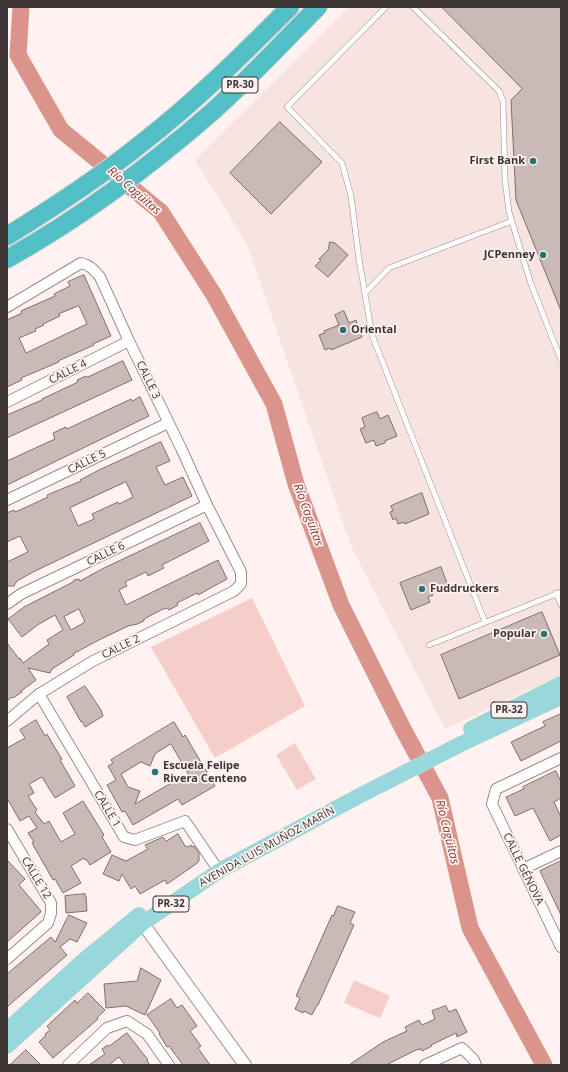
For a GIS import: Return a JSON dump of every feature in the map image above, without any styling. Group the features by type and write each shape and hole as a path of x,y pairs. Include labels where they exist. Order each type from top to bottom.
{"highway":[{"name":"PR-30","path":"7,236 66,199 142,144 228,69 290,7"},
{"name":"PR-30","path":"7,259 79,214 157,157 212,111 248,78 318,7"}],"main road":[{"name":"AVENIDA LUIS MUÑOZ MARÍN","path":"7,1030 84,960 216,867 357,791 460,740 561,684"},
{"name":"AVENIDA LUIS MUÑOZ MARÍN","path":"460,740 561,697"},
{"name":"AVENIDA LUIS MUÑOZ MARÍN","path":"7,1046 140,920"}],"street":[{"name":"CALLE 3","path":"7,306 81,263 89,265 100,277 207,506 241,572 241,584"},
{"name":"CALLE 4","path":"7,402 129,341"},
{"name":"CALLE 5","path":"7,500 168,422"},
{"name":"CALLE 6","path":"7,604 22,594 207,506"},
{"name":"CALLE 2","path":"7,721 38,694 93,660 234,591 241,584"},
{"name":"CALLE 1","path":"38,694 124,837 135,840 185,820 216,867"},
{"name":"CALLE GÉNOVA","path":"561,758 496,789 492,804 561,945"},
{"name":"CALLE 12","path":"7,959 48,923 51,913 51,903 8,835"},
{"path":"523,869 561,851"},
{"path":"140,920 245,1065"},
{"path":"68,1065 107,1028 127,1021 147,1034 168,1065"},
{"path":"425,1065 462,1048 474,1060 476,1065"}],"lane":[{"path":"386,7 287,107 342,163 351,196 359,259 375,344 485,622"},
{"path":"413,7 499,91 502,96 507,202 531,284 561,360"},
{"path":"365,293 389,268 512,221"},
{"path":"430,645 559,593 561,605"}],"shaded area":[{"path":"349,7 561,7 561,675 445,729 351,546 247,244 195,160"},
{"path":"252,598 305,706 215,758 151,647"},
{"path":"295,743 316,779 297,790 276,755"},
{"path":"354,980 390,996 380,1018 344,1003"}],"building":[{"path":"442,7 561,7 561,311 516,200 511,100 522,89"},
{"path":"280,122 322,162 271,214 230,173"},
{"path":"330,242 335,243 348,255 328,277 315,266 321,260 319,259 328,250"},
{"path":"84,275 111,336 58,361 59,362 21,378 22,380 7,387 7,320 22,313 21,311 55,296 54,294 70,286 68,282","holes":["79,306 87,324 26,353 19,338 36,331 35,329 60,316 59,314"]},
{"name":"Oriental","path":"344,311 349,323 356,320 362,337 331,350 330,348 325,350 319,335 325,333 324,331 339,325 335,315"},
{"path":"123,361 132,380 7,438 7,415 78,382 77,380"},
{"path":"140,397 149,416 7,485 7,461 55,439 53,433 66,427 67,429 131,399 132,401"},
{"path":"377,412 380,419 388,415 397,436 376,446 374,440 366,443 360,429 365,427 362,418"},
{"path":"161,442 170,461 156,467 165,485 183,477 192,496 33,572 17,581 14,586 7,586 7,562 28,552 20,536 7,542 7,513 14,510 15,512 48,497 47,495 81,481 80,480","holes":["126,482 133,497 92,514 94,519 78,526 70,508"]},
{"path":"422,493 429,514 405,524 404,522 398,524 396,518 393,520 390,512 393,511 391,506"},
{"path":"200,523 209,541 162,565 164,568 148,576 146,572 125,582 127,586 119,590 126,605 218,560 227,579 198,595 197,593 177,603 178,605 169,610 167,608 163,609 144,619 144,621 135,625 130,625 95,642 73,654 74,655 52,669 50,673 28,668 36,680 21,691 22,692 7,701 7,643 23,663 49,644 47,640 63,630 55,615 39,624 22,637 8,619 24,607 73,582 74,580 79,579 80,581 102,569","holes":["79,609 85,622 71,630 64,617"]},
{"name":"Fuddruckers","path":"441,567 448,586 432,592 433,595 428,597 430,602 411,610 400,583"},
{"path":"542,612 560,655 459,699 441,655"},
{"path":"85,686 101,710 103,716 85,727 67,697"},
{"path":"561,714 561,741 521,761 511,742 545,726 543,722"},
{"path":"36,720 45,736 47,734 62,759 60,760 75,786 55,798 42,777 29,784 34,793 28,796 37,810 35,812 44,824 49,821 61,842 75,834 63,813 83,801 104,835 102,837 111,852 90,865 84,858 71,866 81,883 63,893 55,879 53,880 28,833 37,828 29,816 20,821 7,798 7,748 25,738 20,730"},
{"path":"174,722 183,737 185,735 215,786 182,805 178,799 133,825 125,811 122,812 107,785 116,780 108,766 113,763 111,760","holes":["171,744 194,784 180,778 135,804 140,791 128,787 121,774 141,762 150,766 155,754"]},
{"path":"556,771 561,782 561,798 554,802 561,817 561,835 550,841 533,808 515,816 506,797 524,789 523,787"},
{"path":"178,834 185,846 194,846 199,853 199,861 167,884 165,880 140,894 135,886 131,889 122,874 119,881 103,874 112,855 126,861 148,849 145,845 163,837 166,841"},
{"path":"7,860 25,879 19,885 41,911 7,942"},
{"path":"561,861 561,915 540,871"},
{"path":"85,894 87,911 66,913 65,896"},
{"path":"338,906 355,912 350,923 354,925 318,1005 312,1015 304,1011 303,1013 295,1009 300,998 296,996 332,915 333,916"},
{"path":"69,915 87,923 77,942 70,939 60,947 67,955 7,1007 7,974 51,937 55,942"},
{"path":"141,968 161,980 145,1015 126,1006 106,1008 104,984 137,981"},
{"path":"88,993 105,1010 97,1018 98,1019 53,1058 39,1042 50,1030 47,1026 75,1000 77,1003"},
{"path":"171,999 177,1008 182,1005 197,1026 190,1031 201,1046 198,1048 210,1065 183,1065 169,1046 167,1047 159,1034 160,1033 147,1015"},
{"path":"446,1006 449,1012 456,1009 467,1032 457,1037 456,1033 422,1051 421,1049 416,1050 386,1065 349,1065 383,1042 407,1031 405,1027 419,1020 422,1025 435,1019 432,1011"},
{"path":"127,1033 148,1060 147,1061 150,1065 125,1065 119,1057 109,1065 89,1065 105,1054 102,1049 108,1045 109,1046"},
{"path":"26,1050 41,1065 10,1065"}],"waterway":[{"name":"Río Cagüitas","path":"21,7 18,55 61,130 161,212 214,295 274,404 296,484 341,605 402,727 440,798 470,928 544,1065"}],"place":[{"name":"First Bank","path":"533,161"},
{"name":"JCPenney","path":"543,255"},
{"name":"Oriental","path":"343,330"},
{"name":"Fuddruckers","path":"422,589"},
{"name":"Popular","path":"544,634"},
{"name":"Escuela Felipe Rivera Centeno","path":"155,772"}]}
